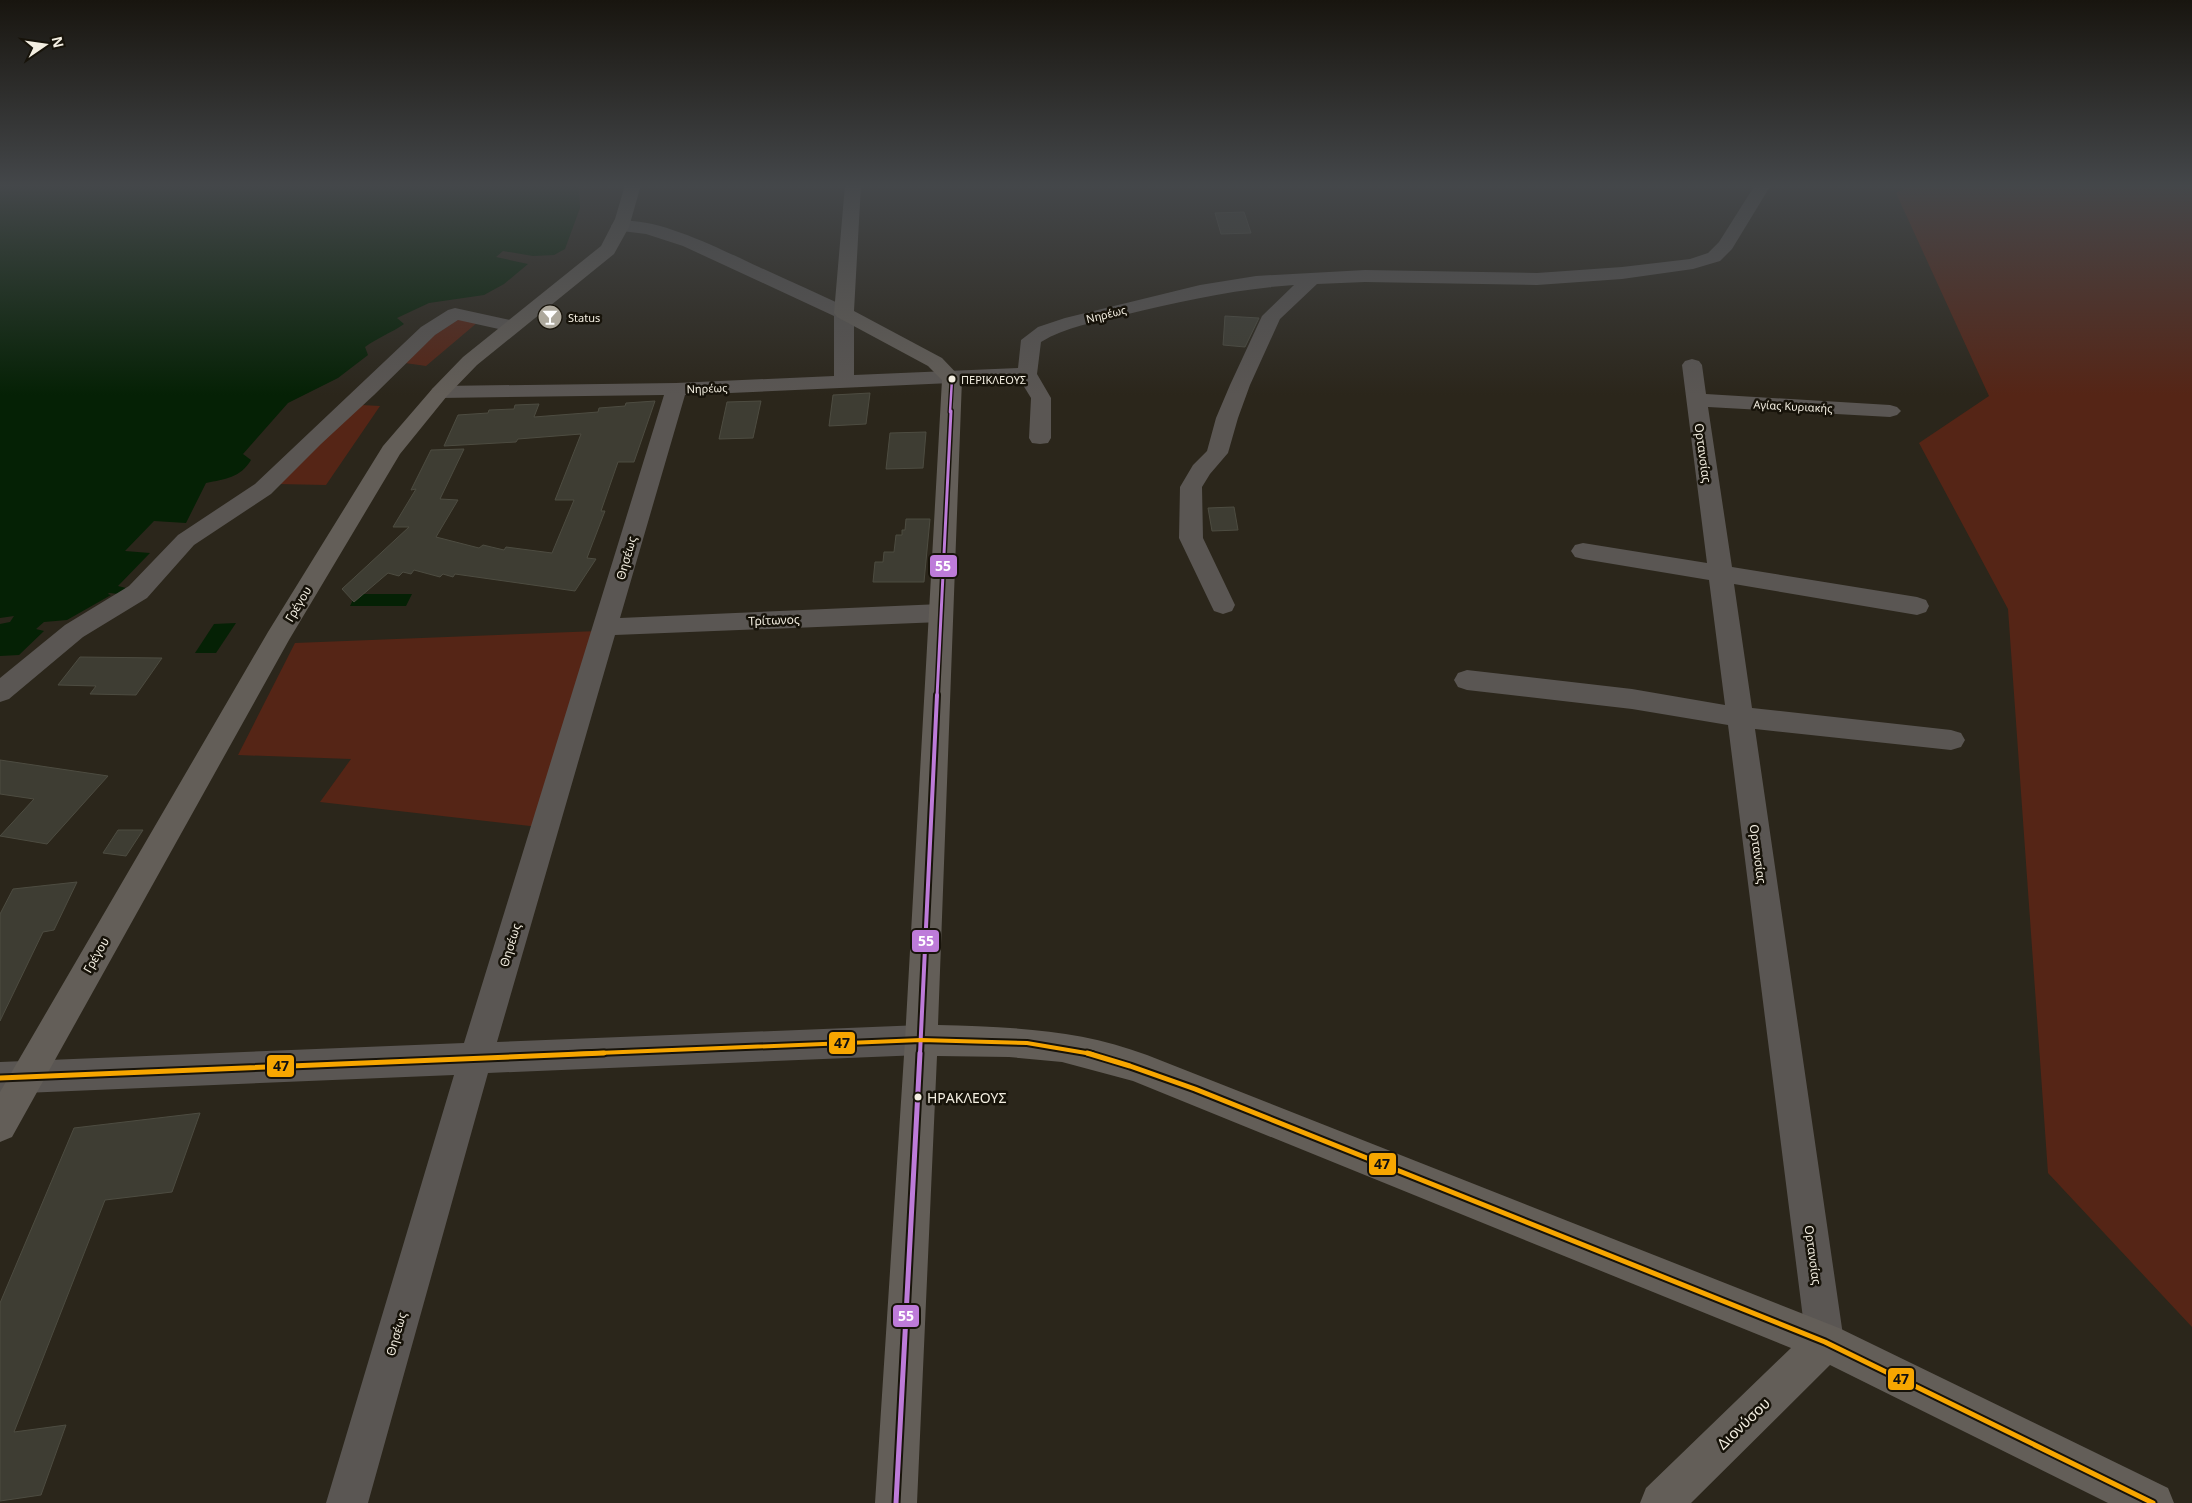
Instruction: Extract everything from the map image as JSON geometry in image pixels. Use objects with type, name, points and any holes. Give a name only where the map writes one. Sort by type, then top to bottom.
[{"type":"main road","name":"Γρέγου","points":[[0,1125],[13,1077],[392,451],[440,392],[470,361],[602,255]]},
{"type":"main road","points":[[848,255],[844,313],[936,362],[952,379],[921,1040],[896,1503]]},
{"type":"main road","points":[[921,1040],[1009,1042],[1062,1048],[1135,1066],[1825,1342],[2153,1503]]},
{"type":"main road","name":"Διονύσου","points":[[1661,1503],[1825,1342]]},
{"type":"street","points":[[715,255],[844,313],[844,382]]},
{"type":"street","name":"Νηρέως","points":[[440,392],[676,389],[952,379],[1027,374],[1031,340],[1045,331],[1072,322],[1200,291],[1256,282],[1365,276],[1537,279],[1622,273],[1693,264],[1715,255]]},
{"type":"street","points":[[1223,605],[1191,538],[1190,487],[1201,470],[1217,453],[1227,418],[1240,385],[1272,316],[1313,278]]},
{"type":"street","points":[[0,692],[74,630],[138,592],[186,540],[263,489],[313,439],[367,391],[428,331],[455,314],[512,326]]},
{"type":"street","name":"Ορτανσίας","points":[[1692,365],[1825,1342]]},
{"type":"street","points":[[1027,374],[1041,398],[1040,438]]},
{"type":"street","name":"Θησέως","points":[[347,1503],[476,1058],[676,389]]},
{"type":"street","name":"Αγίας Κυριακής","points":[[1696,400],[1890,411]]},
{"type":"street","points":[[1583,551],[1917,606]]},
{"type":"street","name":"Τρίτωνος","points":[[606,626],[941,613]]},
{"type":"street","points":[[1467,680],[1632,698],[1739,716],[1951,740]]},
{"type":"street","points":[[13,1077],[921,1040]]},
{"type":"shaded area","points":[[0,255],[498,255],[496,257],[528,264],[504,284],[484,295],[429,303],[397,318],[404,324],[365,347],[368,355],[338,378],[288,403],[243,454],[251,460],[242,471],[232,477],[206,483],[186,523],[154,521],[125,551],[150,553],[118,586],[126,588],[119,594],[109,593],[111,595],[67,620],[44,622],[36,629],[44,631],[19,655],[0,656],[0,624],[10,622],[14,616],[0,618]]},
{"type":"shaded area","points":[[1924,255],[2192,255],[2192,1327],[2048,1173],[2008,609],[1919,443],[1989,396]]},
{"type":"shaded area","points":[[462,317],[478,322],[426,366],[405,363],[433,336]]},
{"type":"shaded area","points":[[361,405],[380,406],[326,485],[277,484]]},
{"type":"shaded area","points":[[356,594],[412,594],[406,606],[350,606]]},
{"type":"shaded area","points":[[236,623],[216,653],[195,653],[214,624]]},
{"type":"shaded area","points":[[598,631],[539,827],[320,802],[351,759],[238,755],[295,643]]},
{"type":"building","points":[[1225,316],[1259,318],[1245,347],[1223,345]]},
{"type":"building","points":[[870,393],[866,424],[829,426],[833,395]]},
{"type":"building","points":[[655,401],[634,462],[618,462],[601,511],[605,511],[587,558],[596,559],[575,591],[455,574],[453,577],[443,574],[440,577],[414,570],[411,574],[403,572],[399,576],[388,573],[354,602],[342,589],[409,527],[393,527],[416,489],[411,490],[431,450],[464,449],[440,499],[458,500],[436,537],[479,548],[483,545],[504,550],[506,547],[552,553],[574,500],[555,500],[581,434],[518,439],[516,442],[444,446],[458,415],[488,413],[489,410],[514,409],[515,405],[539,404],[534,417],[598,412],[599,408],[625,406],[626,403]]},
{"type":"building","points":[[761,401],[753,438],[719,439],[727,402]]},
{"type":"building","points":[[926,432],[923,468],[886,469],[890,433]]},
{"type":"building","points":[[1234,507],[1238,530],[1212,531],[1208,508]]},
{"type":"building","points":[[906,519],[930,519],[924,582],[873,582],[875,562],[883,562],[884,552],[894,552],[896,535],[902,535],[902,530],[905,530]]},
{"type":"building","points":[[80,657],[162,658],[136,695],[90,694],[96,686],[58,685]]},
{"type":"building","points":[[0,760],[108,776],[47,844],[0,836],[34,799],[0,794]]},
{"type":"building","points":[[118,830],[143,830],[126,856],[103,853]]},
{"type":"building","points":[[77,882],[54,930],[43,932],[0,1021],[0,914],[13,889]]},
{"type":"building","points":[[200,1113],[172,1192],[105,1200],[14,1432],[66,1425],[41,1495],[0,1501],[0,1303],[74,1128]]},
{"type":"transit line","name":"55","points":[[896,1503],[921,1040],[952,379]]},
{"type":"transit line","name":"47","points":[[0,1078],[921,1040],[1010,1042],[1080,1051],[1113,1060],[1195,1089],[1825,1342],[2153,1503]]},
{"type":"place","name":"Status","points":[[550,317]]},
{"type":"place","name":"ΠΕΡΙΚΛΕΟΥΣ","points":[[952,379]]},
{"type":"place","name":"ΗΡΑΚΛΕΟΥΣ","points":[[918,1097]]}]
